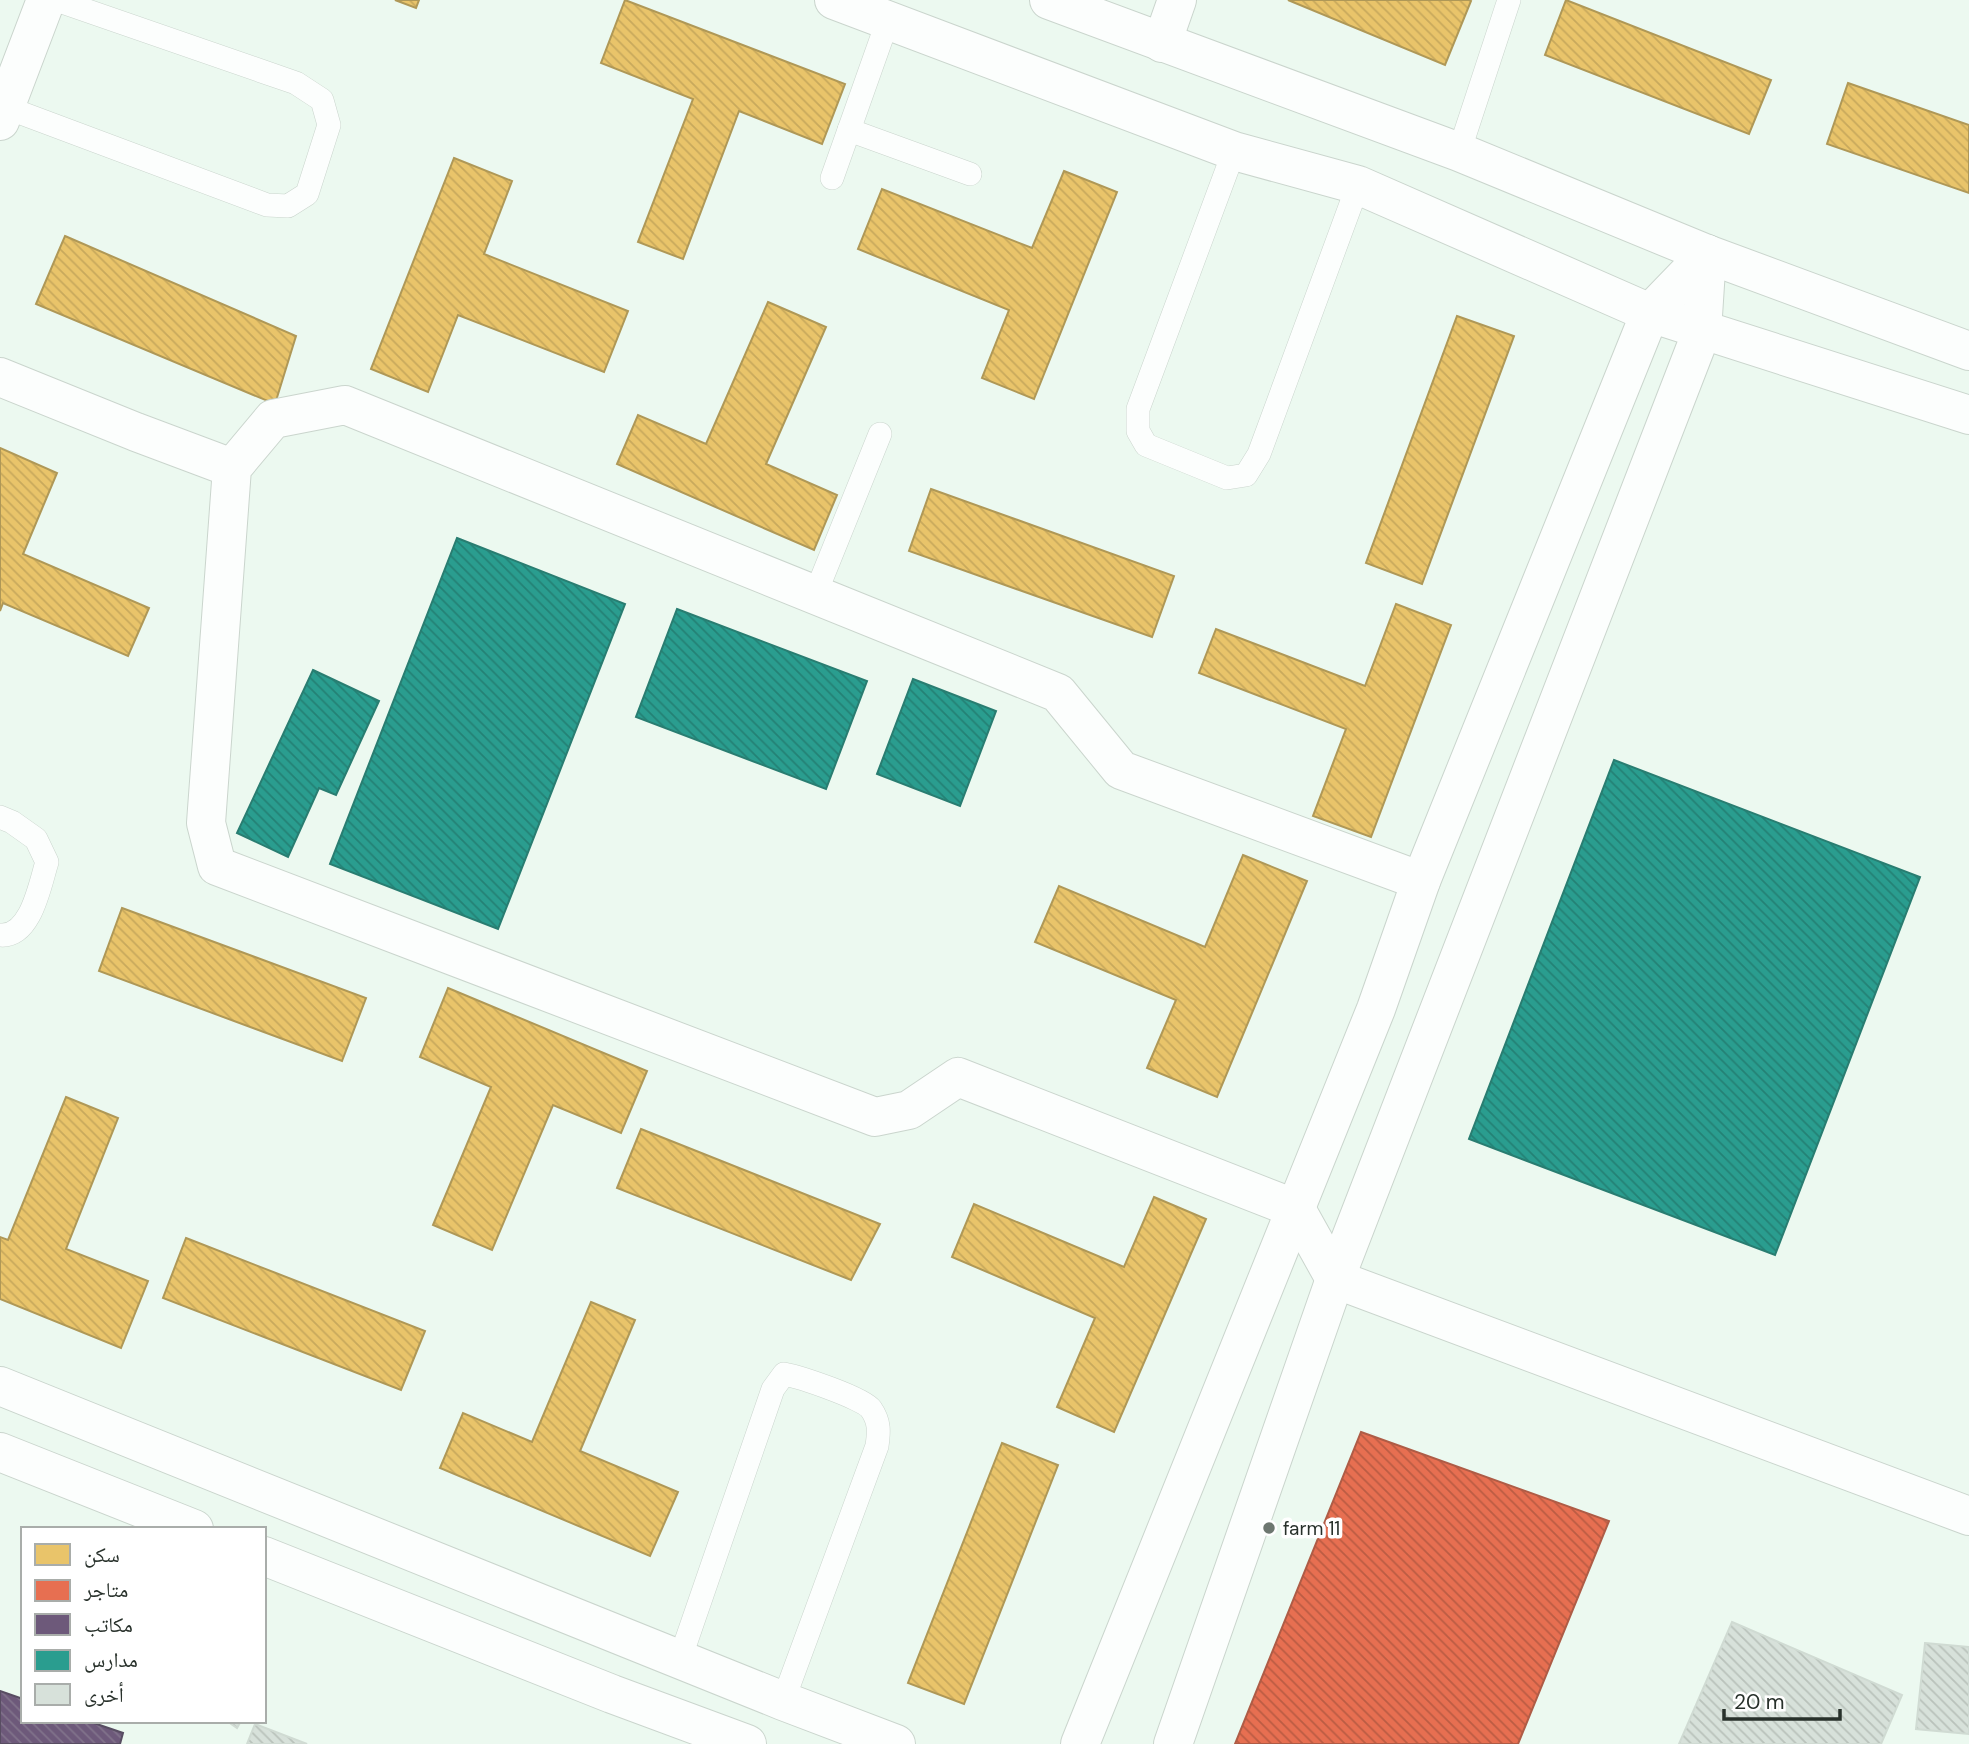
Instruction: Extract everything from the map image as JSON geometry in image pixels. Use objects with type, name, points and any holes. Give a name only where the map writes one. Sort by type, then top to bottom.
[{"type":"street","points":[[3,114],[46,0]]},
{"type":"street","points":[[834,0],[1234,151],[1357,185],[1650,313],[1969,415]]},
{"type":"street","points":[[1049,0],[1459,152],[1707,254],[1969,351]]},
{"type":"street","points":[[1162,43],[1177,0]]},
{"type":"street","points":[[1080,1744],[1376,1009],[1421,881],[1650,313],[1707,254]]},
{"type":"street","points":[[1173,1744],[1335,1279],[1702,331],[1707,254]]},
{"type":"street","points":[[0,377],[232,468]]},
{"type":"street","points":[[1421,881],[1121,770],[1058,693],[345,405],[274,419],[232,468],[206,823],[218,866],[875,1117],[909,1110],[958,1077],[1296,1209],[1335,1279],[1969,1516]]},
{"type":"street","points":[[0,1386],[896,1744]]},
{"type":"street","points":[[0,1452],[189,1527]]},
{"type":"street","points":[[266,1557],[612,1694],[747,1744]]},
{"type":"lane","points":[[3,114],[267,205],[288,206],[307,194],[328,125],[322,100],[296,83],[56,0]]},
{"type":"lane","points":[[1459,152],[1509,0]]},
{"type":"lane","points":[[832,178],[888,20]]},
{"type":"lane","points":[[849,130],[970,174]]},
{"type":"lane","points":[[1234,151],[1138,409],[1138,430],[1146,445],[1227,478],[1246,475],[1259,454],[1357,185]]},
{"type":"lane","points":[[815,595],[880,434]]},
{"type":"lane","points":[[0,817],[36,839],[47,862],[27,922],[6,935],[0,934]]},
{"type":"lane","points":[[680,1659],[773,1389],[785,1374],[804,1377],[870,1407],[879,1426],[877,1446],[783,1701]]},
{"type":"building: سكن","points":[[395,0],[419,0],[416,8]]},
{"type":"building: سكن","points":[[625,0],[845,84],[822,144],[739,111],[683,259],[638,242],[693,99],[601,63]]},
{"type":"building: سكن","points":[[1288,0],[1469,0],[1471,1],[1445,65]]},
{"type":"building: سكن","points":[[1566,0],[1771,80],[1749,134],[1545,55]]},
{"type":"building: سكن","points":[[1848,83],[1969,125],[1969,193],[1827,144]]},
{"type":"building: سكن","points":[[454,158],[512,181],[484,254],[628,311],[604,372],[458,315],[428,392],[371,369]]},
{"type":"building: سكن","points":[[1064,171],[1117,192],[1034,399],[982,378],[1009,310],[858,249],[882,189],[1032,248]]},
{"type":"building: سكن","points":[[65,236],[296,336],[275,404],[36,304]]},
{"type":"building: سكن","points":[[768,302],[826,327],[766,464],[837,495],[814,550],[617,464],[638,415],[706,444]]},
{"type":"building: سكن","points":[[1457,316],[1514,336],[1422,584],[1366,563]]},
{"type":"building: سكن","points":[[0,448],[57,473],[23,554],[149,608],[128,656],[3,603],[0,611]]},
{"type":"building: سكن","points":[[931,489],[1174,576],[1152,637],[909,551]]},
{"type":"building: سكن","points":[[1396,604],[1451,625],[1371,837],[1313,816],[1346,729],[1199,673],[1216,629],[1365,686]]},
{"type":"building: سكن","points":[[1243,855],[1307,881],[1217,1097],[1147,1068],[1176,1000],[1035,942],[1059,886],[1205,947]]},
{"type":"building: سكن","points":[[122,908],[366,998],[342,1061],[99,971]]},
{"type":"building: سكن","points":[[448,988],[647,1071],[621,1133],[553,1105],[492,1250],[433,1225],[491,1087],[420,1057]]},
{"type":"building: سكن","points":[[66,1097],[118,1118],[66,1249],[148,1281],[121,1348],[0,1299],[0,1237],[8,1240]]},
{"type":"building: سكن","points":[[641,1129],[880,1224],[851,1280],[617,1188]]},
{"type":"building: سكن","points":[[1154,1197],[1206,1219],[1114,1432],[1057,1407],[1095,1318],[952,1257],[974,1204],[1124,1267]]},
{"type":"building: سكن","points":[[186,1238],[425,1331],[401,1390],[163,1298]]},
{"type":"building: سكن","points":[[591,1302],[635,1320],[580,1451],[678,1492],[650,1556],[440,1468],[463,1413],[532,1442]]},
{"type":"building: سكن","points":[[1002,1443],[1058,1465],[964,1704],[908,1683]]},
{"type":"building: متاجر","points":[[1361,1432],[1609,1521],[1518,1744],[1235,1744]]},
{"type":"building: مكاتب","points":[[0,1691],[21,1698],[21,1723],[94,1723],[123,1733],[120,1744],[0,1744]]},
{"type":"building: مدارس","points":[[457,538],[625,604],[498,929],[330,864]]},
{"type":"building: مدارس","points":[[677,609],[867,681],[826,789],[636,717]]},
{"type":"building: مدارس","points":[[313,670],[379,701],[336,795],[319,788],[288,857],[237,833]]},
{"type":"building: مدارس","points":[[913,679],[996,711],[960,806],[877,774]]},
{"type":"building: مدارس","points":[[1614,760],[1920,877],[1775,1255],[1469,1139]]},
{"type":"building: أخرى","points":[[1732,1622],[1902,1695],[1881,1744],[1679,1744]]},
{"type":"building: أخرى","points":[[1925,1643],[1969,1647],[1969,1734],[1916,1729]]},
{"type":"building: أخرى","points":[[255,1724],[307,1744],[247,1744]]},
{"type":"place","name":"farm 11","points":[[1269,1528]]}]
